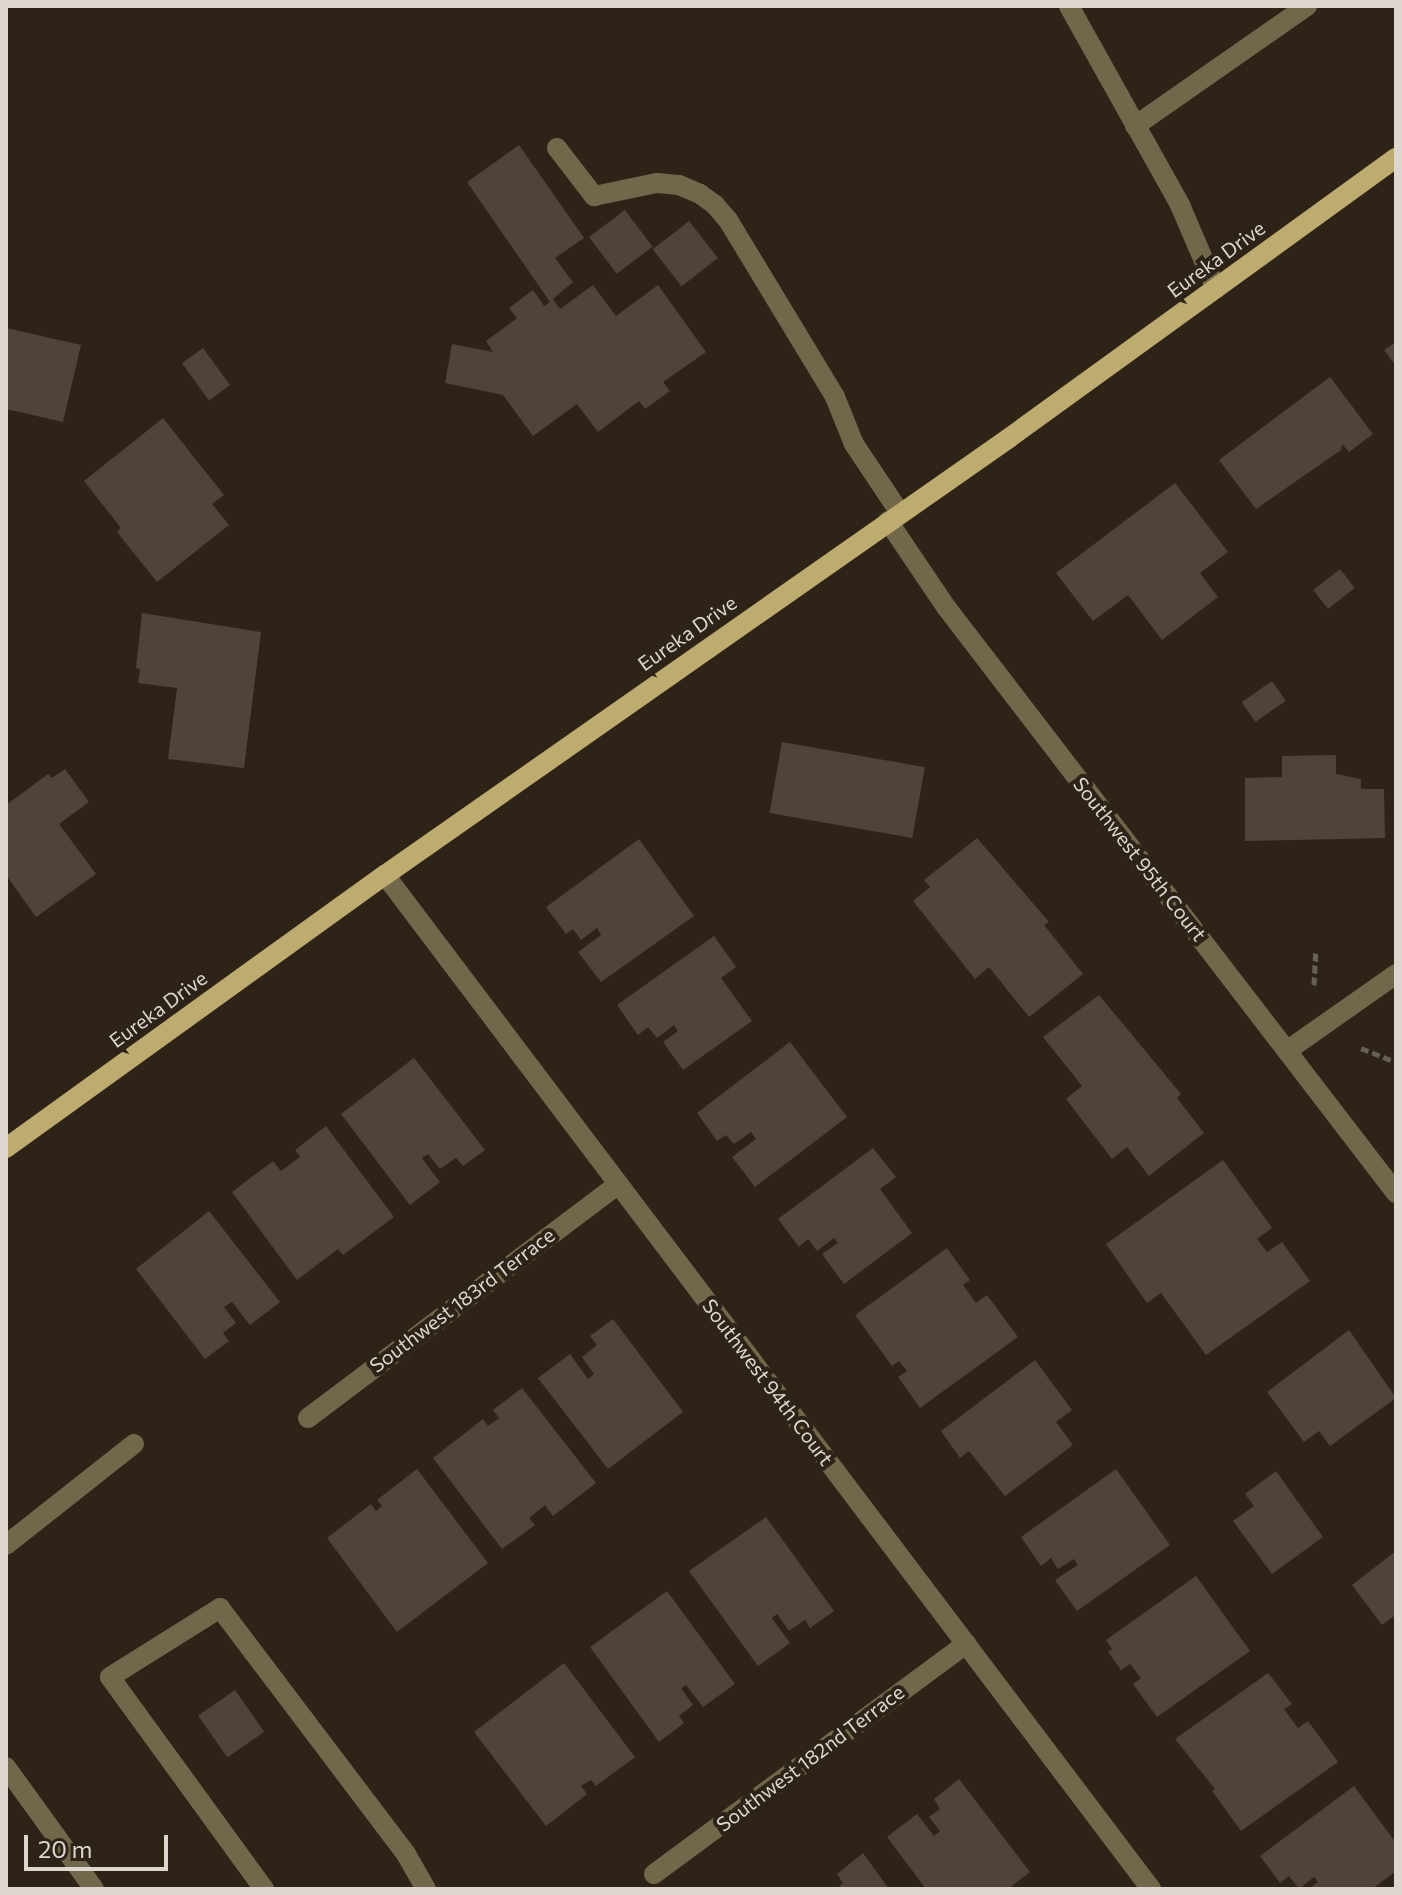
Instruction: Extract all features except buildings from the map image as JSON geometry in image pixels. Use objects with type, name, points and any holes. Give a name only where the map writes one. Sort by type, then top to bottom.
[{"type":"main road","name":"Eureka Drive","points":[[6,1148],[385,875],[1216,289],[1396,158]]},
{"type":"street","points":[[1069,6],[1180,205],[1216,289]]},
{"type":"street","points":[[1135,126],[1307,6]]},
{"type":"street","name":"Southwest 95th Court","points":[[557,148],[594,196],[657,183],[679,185],[715,205],[827,383],[854,444],[946,607],[1396,1193]]},
{"type":"street","name":"Southwest 94th Court","points":[[385,875],[1151,1889]]},
{"type":"street","points":[[1288,1050],[1396,974]]},
{"type":"street","name":"Southwest 183rd Terrace","points":[[308,1418],[618,1184]]},
{"type":"street","points":[[6,1545],[134,1444]]},
{"type":"street","points":[[264,1889],[110,1677],[220,1608],[406,1854],[426,1889]]},
{"type":"street","name":"Southwest 182nd Terrace","points":[[654,1874],[966,1644]]},
{"type":"street","points":[[6,1767],[94,1889]]},
{"type":"path","points":[[1314,985],[1316,950]]},
{"type":"path","points":[[1361,1048],[1396,1062]]}]
